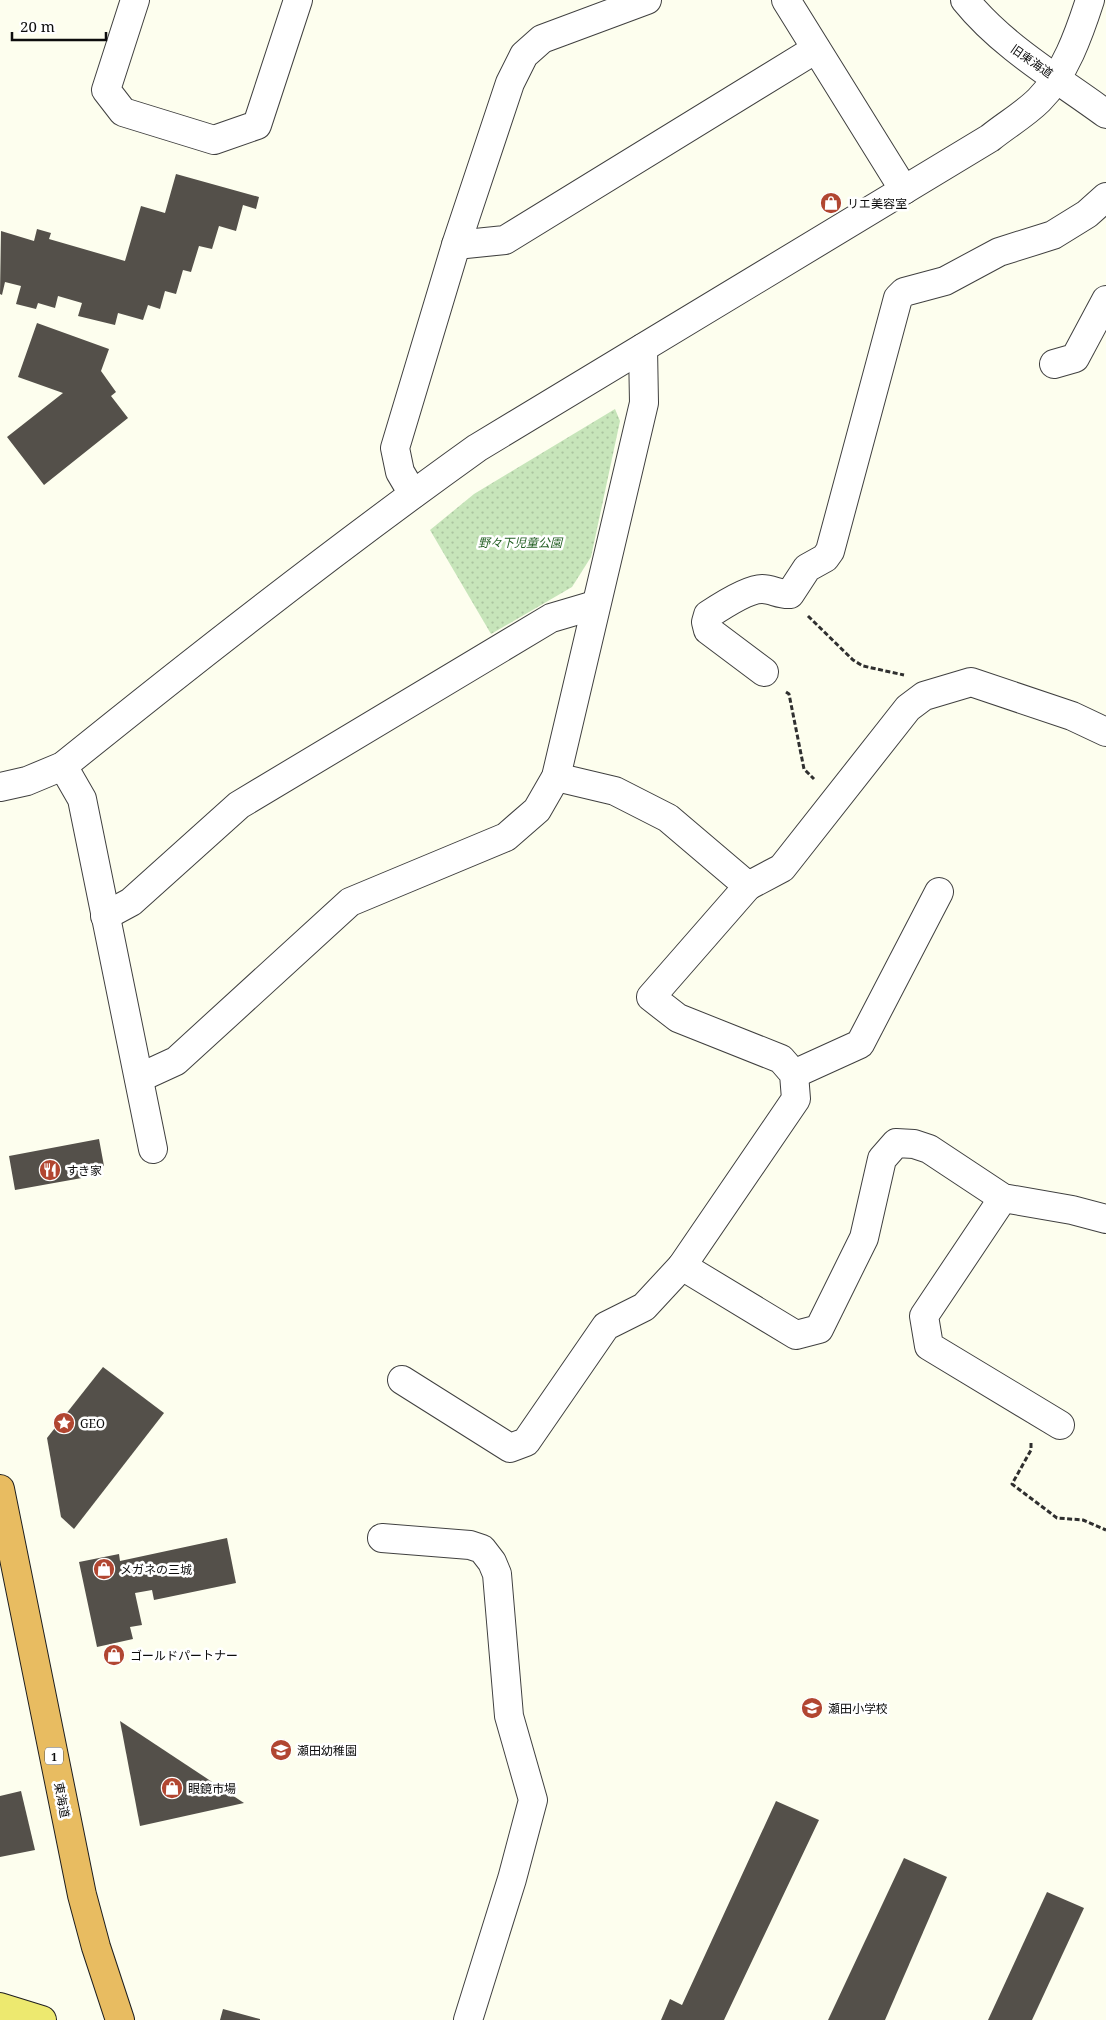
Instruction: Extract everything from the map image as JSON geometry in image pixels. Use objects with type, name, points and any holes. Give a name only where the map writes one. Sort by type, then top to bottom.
[{"type":"highway","name":"東海道","points":[[0,1489],[82,1895],[96,1947],[120,2020]]},
{"type":"main road","points":[[0,2007],[42,2020]]},
{"type":"street","points":[[135,0],[106,90],[123,112],[214,140],[257,125],[298,0]]},
{"type":"street","points":[[413,494],[400,472],[395,448],[456,245],[510,83],[524,55],[542,39],[586,10],[647,0]]},
{"type":"street","points":[[786,0],[904,190]]},
{"type":"street","name":"旧東海道","points":[[965,0],[983,22],[1011,46],[1106,114]]},
{"type":"street","points":[[0,787],[27,782],[64,766],[413,494],[477,448],[990,138],[1039,100],[1056,78],[1082,26],[1090,0]]},
{"type":"street","points":[[456,245],[506,240],[816,49]]},
{"type":"street","points":[[764,672],[708,630],[706,622],[708,615],[754,590],[765,589],[784,595],[790,594],[807,568],[825,558],[830,551],[898,298],[904,292],[945,281],[999,252],[1053,235],[1087,214],[1106,197]]},
{"type":"street","points":[[1054,364],[1075,358],[1106,300]]},
{"type":"street","points":[[139,1078],[176,1061],[350,902],[506,837],[537,810],[556,776],[644,403],[643,348]]},
{"type":"street","points":[[105,916],[131,902],[239,805],[551,618],[595,605]]},
{"type":"street","points":[[402,1380],[443,1394],[510,1448],[526,1442],[606,1326],[644,1307],[682,1266],[796,1099],[794,1074],[781,1059],[678,1018],[651,997],[748,886],[782,868],[908,708],[924,696],[971,682],[1072,716],[1106,732]]},
{"type":"street","points":[[64,766],[82,799],[153,1149]]},
{"type":"street","points":[[556,776],[615,792],[668,818],[748,886]]},
{"type":"street","points":[[794,1074],[860,1044],[939,892]]},
{"type":"street","points":[[682,1266],[796,1335],[819,1329],[864,1238],[882,1159],[896,1143],[914,1144],[929,1149],[1003,1198],[1072,1210],[1106,1219]]},
{"type":"street","points":[[1003,1198],[924,1316],[929,1346],[1044,1425]]},
{"type":"street","points":[[382,1538],[470,1545],[482,1549],[492,1562],[500,1586],[509,1716],[533,1800],[512,1879],[468,2020]]},
{"type":"path","points":[[790,594],[797,606],[853,660],[863,666],[937,681],[950,689]]},
{"type":"path","points":[[764,672],[789,694],[804,769],[834,801]]},
{"type":"path","points":[[1044,1425],[1012,1484],[1056,1518],[1083,1520],[1106,1530]]},
{"type":"green space","name":"野々下児童公園","points":[[615,409],[620,421],[591,557],[572,587],[491,634],[430,530],[474,494]]},
{"type":"building","points":[[176,174],[259,197],[256,209],[243,205],[236,231],[219,226],[212,249],[199,246],[191,272],[183,270],[176,294],[165,291],[160,309],[148,305],[143,320],[118,313],[115,325],[78,316],[82,303],[58,296],[55,308],[38,303],[36,309],[16,304],[21,286],[5,282],[2,295],[0,294],[1,231],[34,241],[37,229],[51,233],[49,239],[125,261],[141,206],[165,213]]},
{"type":"building","points":[[37,323],[109,349],[101,371],[116,392],[111,396],[128,418],[44,485],[7,437],[63,393],[18,377]]},
{"type":"building","points":[[99,1139],[104,1166],[92,1168],[93,1176],[15,1190],[9,1156]]},
{"type":"building","points":[[103,1367],[164,1413],[74,1529],[61,1517],[47,1438]]},
{"type":"building","points":[[227,1538],[236,1583],[154,1600],[152,1590],[135,1593],[142,1625],[130,1627],[133,1639],[97,1647],[79,1562],[119,1554],[120,1561]]},
{"type":"building","points":[[120,1721],[244,1803],[140,1826]]},
{"type":"building","points":[[21,1791],[35,1850],[0,1857],[0,1796]]},
{"type":"building","points":[[776,1801],[819,1820],[724,2020],[661,2020],[670,1999],[682,2005]]},
{"type":"building","points":[[904,1858],[947,1877],[885,2020],[828,2020]]},
{"type":"building","points":[[1047,1892],[1084,1908],[1032,2020],[988,2020]]},
{"type":"building","points":[[223,2009],[260,2019],[260,2020],[220,2020]]},
{"type":"place","name":"リエ美容室","points":[[831,203]]},
{"type":"place","name":"すき家","points":[[50,1170]]},
{"type":"place","name":"GEO","points":[[64,1423]]},
{"type":"place","name":"メガネの三城","points":[[104,1569]]},
{"type":"place","name":"ゴールドパートナー","points":[[114,1655]]},
{"type":"place","name":"瀬田小学校","points":[[812,1708]]},
{"type":"place","name":"瀬田幼稚園","points":[[281,1750]]},
{"type":"place","name":"眼鏡市場","points":[[172,1788]]}]
